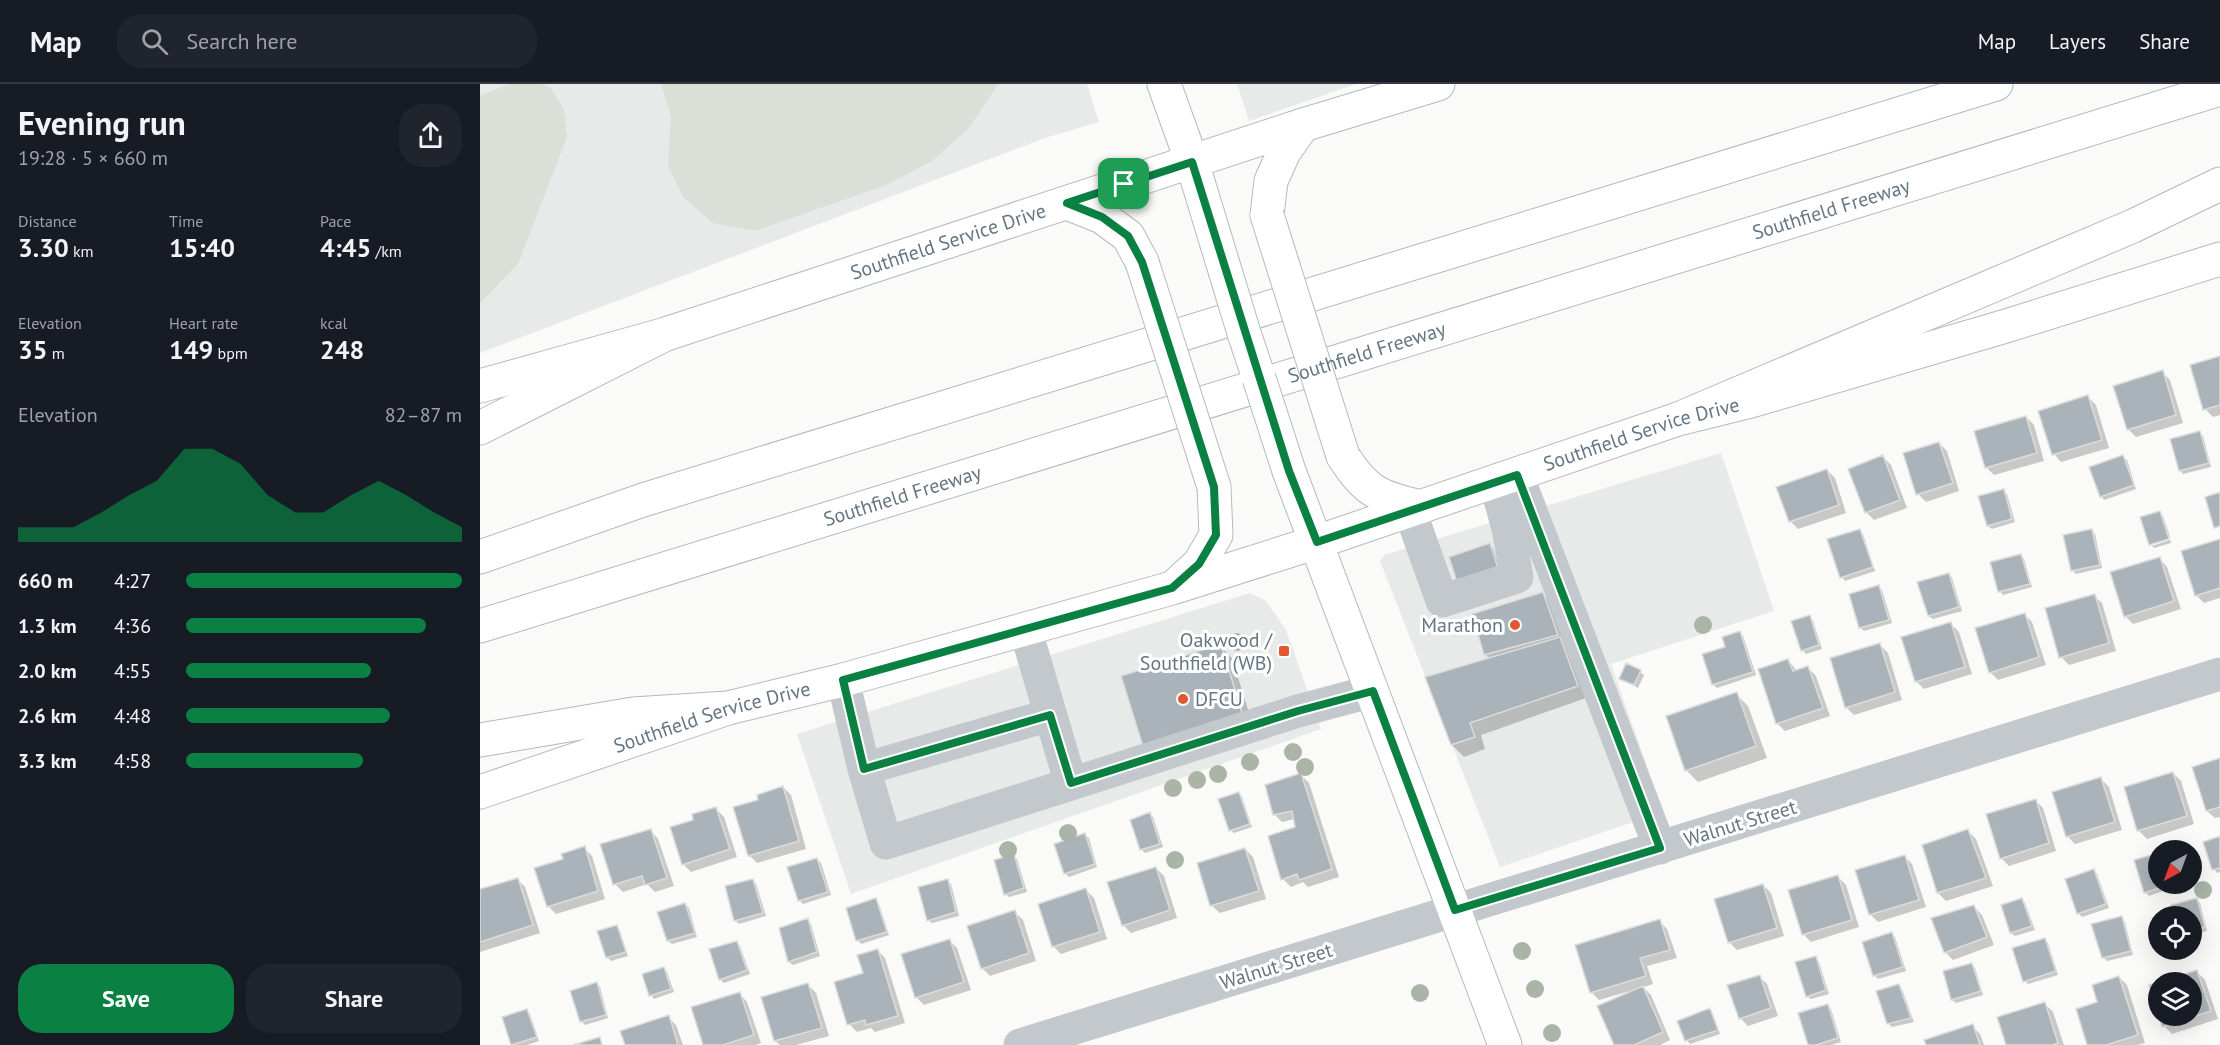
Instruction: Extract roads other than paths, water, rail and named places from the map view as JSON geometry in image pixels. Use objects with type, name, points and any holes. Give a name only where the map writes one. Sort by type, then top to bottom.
[{"type":"main road","points":[[1164,84],[1192,162],[1289,471],[1505,1045]]},
{"type":"main road","name":"Southfield Service Drive","points":[[666,334],[1303,125],[1438,84]]},
{"type":"main road","points":[[480,557],[654,496],[1996,84]]},
{"type":"main road","name":"Southfield Freeway","points":[[480,626],[2220,89]]},
{"type":"main road","points":[[1303,125],[1284,152],[1271,181],[1267,215],[1343,456],[1359,479],[1384,498],[1415,509]]},
{"type":"main road","points":[[1678,419],[2133,226],[2220,184]]},
{"type":"main road","points":[[1067,203],[1102,217],[1128,236],[1142,262],[1214,487],[1216,535],[1199,564],[1172,588]]},
{"type":"main road","name":"Southfield Service Drive","points":[[480,792],[728,708],[843,680],[1172,588],[1317,542],[1678,419],[1784,391],[2006,326],[2220,259]]},
{"type":"main road","points":[[480,386],[666,334]]},
{"type":"main road","points":[[480,428],[666,334]]},
{"type":"main road","points":[[480,740],[633,714],[728,708]]},
{"type":"street","points":[[1415,509],[1442,601],[1517,576],[1509,528],[1506,478]]},
{"type":"street","points":[[1506,478],[1660,848]]},
{"type":"street","points":[[1025,628],[1071,783]]},
{"type":"street","name":"Walnut Street","points":[[1020,1045],[2220,674]]},
{"type":"street","points":[[843,680],[864,769],[886,843],[1298,711],[1373,691]]},
{"type":"street","points":[[864,769],[1050,715]]},
{"type":"place","name":"Marathon","points":[[1515,625]]},
{"type":"place","name":"Oakwood / Southfield (WB)","points":[[1284,651]]},
{"type":"place","name":"DFCU","points":[[1183,699]]}]
